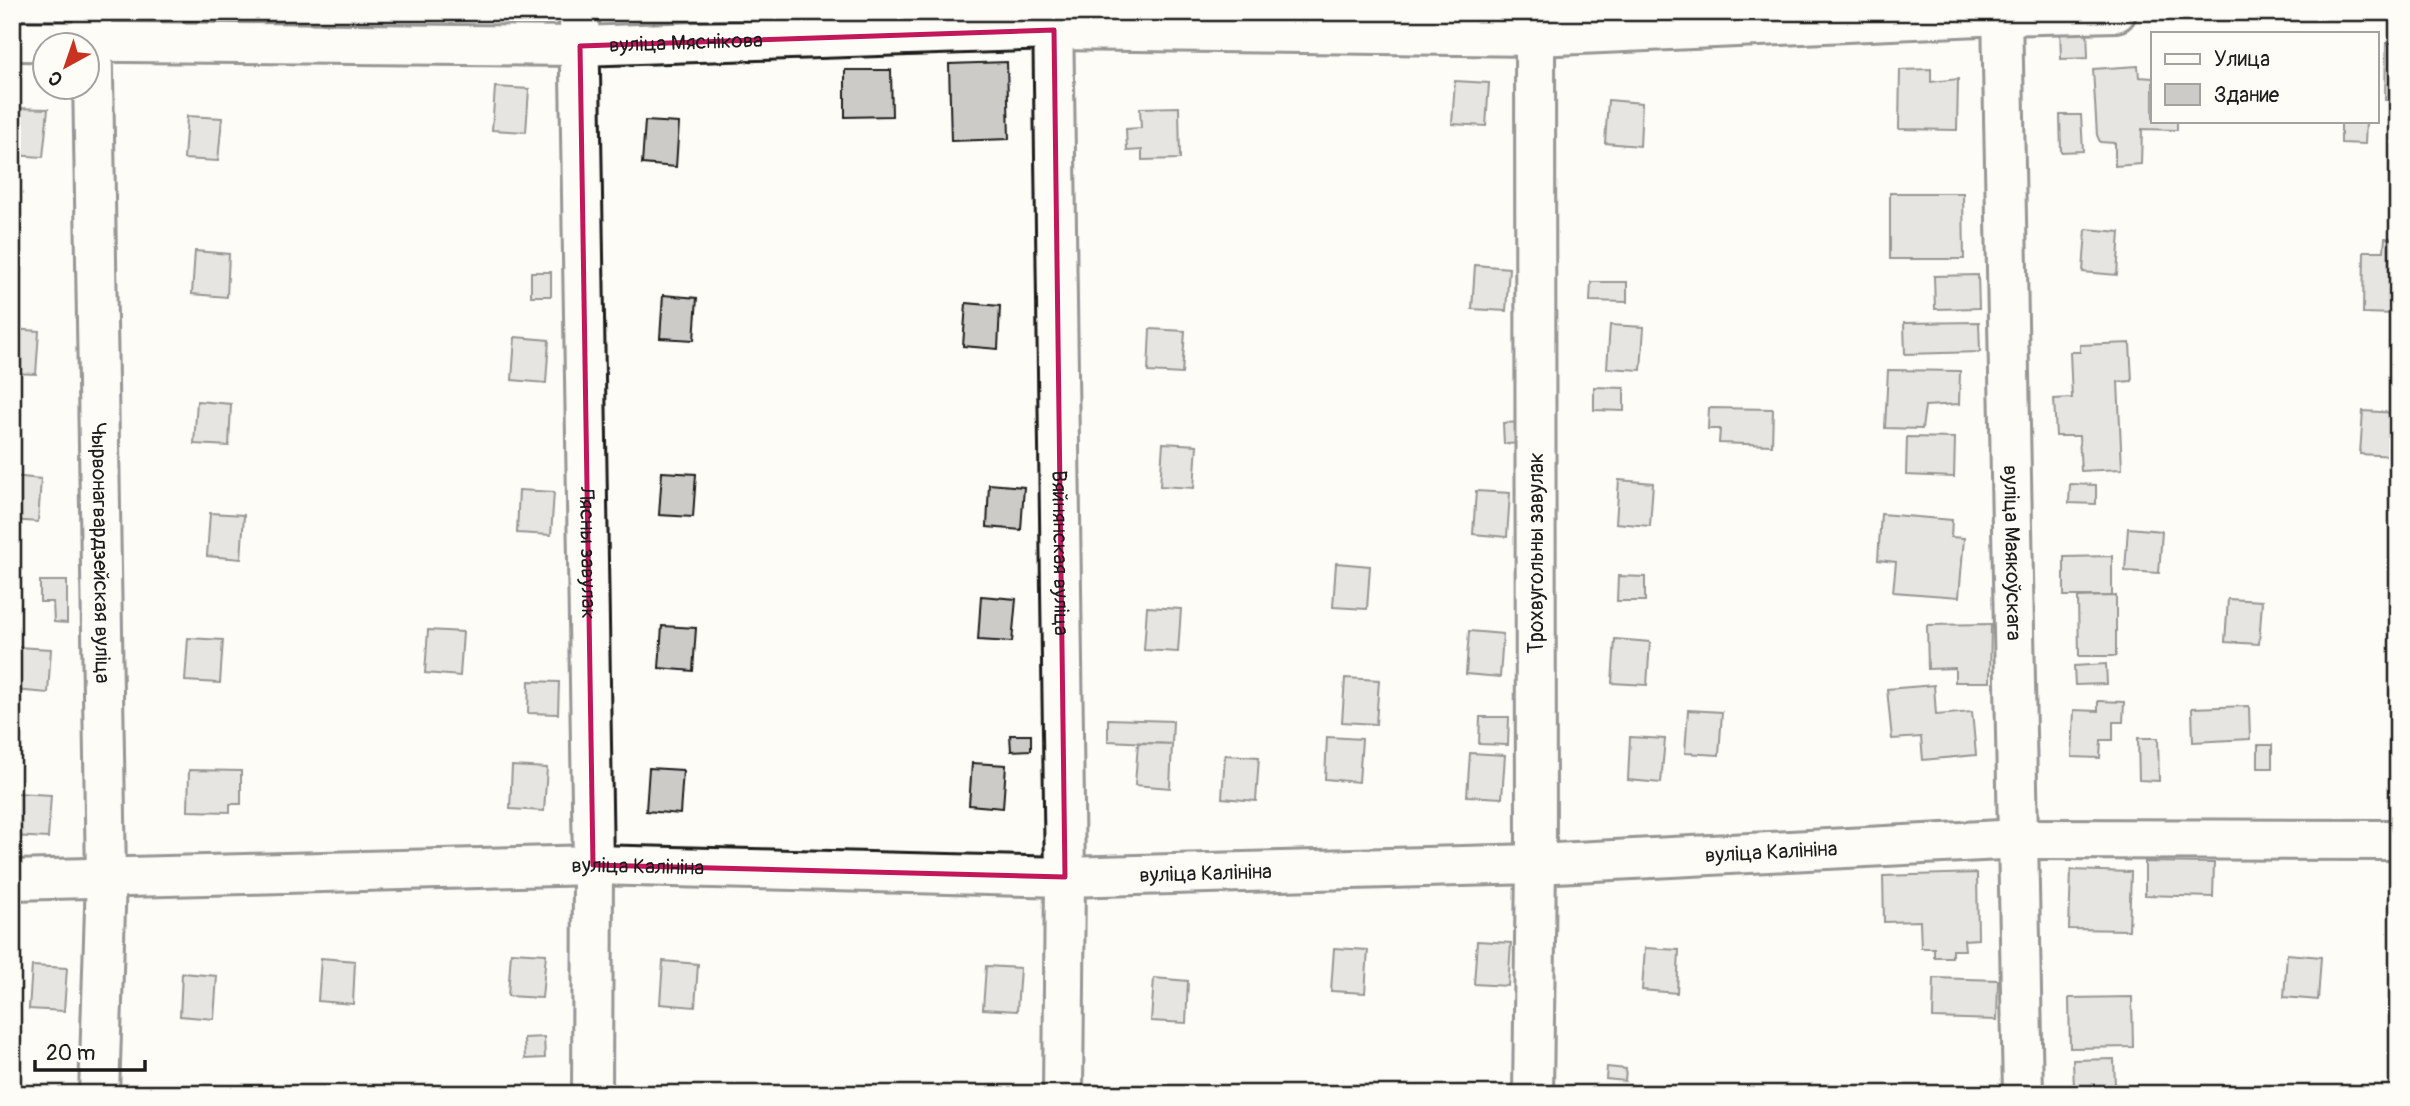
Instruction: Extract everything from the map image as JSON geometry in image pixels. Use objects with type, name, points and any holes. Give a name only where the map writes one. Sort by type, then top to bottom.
[{"type":"street","name":"вуліца Мяснікова","points":[[12,41],[92,27],[580,29],[1053,21],[1535,24],[2116,12]]},
{"type":"street","name":"вуліца Маякоўскага","points":[[2002,14],[2023,1094]]},
{"type":"street","name":"Вяйнянская вуліца","points":[[1053,21],[1065,877],[1063,1094]]},
{"type":"street","name":"Трохвугольны завулак","points":[[1533,1094],[1536,863],[1535,24]]},
{"type":"street","name":"Чырвонагвардзейская вуліца","points":[[92,27],[106,878],[99,1094]]},
{"type":"street","name":"Лясны завулак","points":[[580,29],[593,865],[592,1094]]},
{"type":"street","name":"вуліца Калініна","points":[[12,880],[593,865],[1065,877],[1536,863],[2020,839],[2398,840]]},
{"type":"highlighted area","points":[[1054,30],[1065,877],[593,865],[580,46]]},
{"type":"building","points":[[2087,27],[2088,58],[2061,59],[2060,28]]},
{"type":"building","points":[[2386,43],[2398,43],[2398,100],[2385,100]]},
{"type":"building","points":[[1007,62],[1009,139],[951,141],[949,64]]},
{"type":"building","points":[[2138,66],[2139,77],[2151,78],[2151,122],[2177,122],[2177,130],[2142,129],[2141,164],[2115,166],[2115,143],[2100,142],[2097,135],[2093,69]]},
{"type":"building","points":[[1931,69],[1931,82],[1958,79],[1957,130],[1899,129],[1900,70]]},
{"type":"building","points":[[845,70],[891,70],[892,116],[845,117]]},
{"type":"building","points":[[1455,81],[1489,83],[1486,126],[1452,124]]},
{"type":"building","points":[[495,87],[529,89],[526,132],[492,130]]},
{"type":"building","points":[[1608,100],[1642,103],[1640,146],[1605,143]]},
{"type":"building","points":[[1179,107],[1180,159],[1142,160],[1142,150],[1127,151],[1126,129],[1141,128],[1140,108]]},
{"type":"building","points":[[12,108],[48,109],[43,157],[12,155]]},
{"type":"building","points":[[2060,115],[2081,115],[2083,151],[2061,152]]},
{"type":"building","points":[[187,116],[222,118],[218,161],[184,159]]},
{"type":"building","points":[[645,121],[679,123],[676,167],[642,164]]},
{"type":"building","points":[[2341,122],[2366,122],[2365,144],[2341,143]]},
{"type":"building","points":[[1890,193],[1963,193],[1964,259],[1890,259]]},
{"type":"building","points":[[2086,229],[2120,232],[2117,275],[2083,272]]},
{"type":"building","points":[[2385,238],[2398,239],[2398,314],[2363,313],[2364,251],[2384,251]]},
{"type":"building","points":[[195,251],[229,254],[227,297],[192,294]]},
{"type":"building","points":[[1475,265],[1509,268],[1506,311],[1472,309]]},
{"type":"building","points":[[531,272],[551,272],[551,296],[531,296]]},
{"type":"building","points":[[1978,275],[1979,308],[1935,309],[1934,276]]},
{"type":"building","points":[[1591,282],[1627,282],[1627,302],[1590,301]]},
{"type":"building","points":[[663,295],[697,298],[694,340],[660,338]]},
{"type":"building","points":[[966,303],[1000,306],[998,349],[963,346]]},
{"type":"building","points":[[1979,322],[1980,352],[1905,354],[1904,323]]},
{"type":"building","points":[[1610,325],[1644,327],[1641,370],[1607,368]]},
{"type":"building","points":[[12,329],[39,331],[36,374],[12,373]]},
{"type":"building","points":[[1150,329],[1185,331],[1182,374],[1148,372]]},
{"type":"building","points":[[515,337],[549,340],[546,383],[512,380]]},
{"type":"building","points":[[2130,343],[2132,381],[2118,382],[2122,469],[2081,471],[2079,436],[2056,436],[2054,399],[2072,398],[2070,352],[2080,352],[2080,345]]},
{"type":"building","points":[[1888,370],[1960,371],[1959,404],[1925,406],[1922,429],[1885,428]]},
{"type":"building","points":[[1594,387],[1624,388],[1624,411],[1594,410]]},
{"type":"building","points":[[197,401],[231,404],[229,446],[194,444]]},
{"type":"building","points":[[1709,408],[1773,409],[1772,445],[1719,443],[1720,429],[1708,429]]},
{"type":"building","points":[[2363,411],[2397,413],[2394,456],[2360,454]]},
{"type":"building","points":[[1525,422],[1526,443],[1504,444],[1503,423]]},
{"type":"building","points":[[1907,437],[1955,438],[1954,477],[1906,475]]},
{"type":"building","points":[[1163,443],[1197,445],[1194,488],[1160,486]]},
{"type":"building","points":[[662,472],[696,474],[693,517],[659,515]]},
{"type":"building","points":[[12,476],[41,479],[38,522],[12,520]]},
{"type":"building","points":[[1619,480],[1653,483],[1650,526],[1616,523]]},
{"type":"building","points":[[989,484],[1024,487],[1021,530],[987,527]]},
{"type":"building","points":[[2070,484],[2096,485],[2096,504],[2069,503]]},
{"type":"building","points":[[519,490],[554,492],[551,535],[517,533]]},
{"type":"building","points":[[1476,491],[1510,493],[1507,537],[1473,534]]},
{"type":"building","points":[[210,513],[244,515],[241,559],[207,556]]},
{"type":"building","points":[[1881,514],[1952,520],[1951,537],[1964,538],[1959,597],[1893,592],[1896,562],[1878,560]]},
{"type":"building","points":[[2128,528],[2162,531],[2159,573],[2125,571]]},
{"type":"building","points":[[2112,556],[2112,596],[2064,596],[2064,557]]},
{"type":"building","points":[[1336,563],[1370,566],[1367,609],[1333,607]]},
{"type":"building","points":[[1618,576],[1645,577],[1645,601],[1617,601]]},
{"type":"building","points":[[40,581],[67,581],[67,623],[54,622],[53,602],[40,602]]},
{"type":"building","points":[[981,596],[1016,599],[1012,642],[978,640]]},
{"type":"building","points":[[2116,596],[2116,656],[2079,656],[2078,597]]},
{"type":"building","points":[[2228,599],[2262,601],[2259,644],[2225,642]]},
{"type":"building","points":[[1147,607],[1181,609],[1178,652],[1144,650]]},
{"type":"building","points":[[1991,624],[1990,682],[1955,682],[1955,668],[1928,669],[1927,625]]},
{"type":"building","points":[[662,626],[696,628],[693,671],[659,668]]},
{"type":"building","points":[[428,630],[463,632],[460,676],[425,673]]},
{"type":"building","points":[[1469,631],[1503,634],[1500,677],[1466,674]]},
{"type":"building","points":[[188,638],[223,640],[220,683],[185,681]]},
{"type":"building","points":[[1615,639],[1650,642],[1647,685],[1612,683]]},
{"type":"building","points":[[16,647],[51,649],[48,693],[14,690]]},
{"type":"building","points":[[2106,664],[2107,684],[2075,685],[2074,666]]},
{"type":"building","points":[[1345,678],[1379,680],[1376,724],[1342,722]]},
{"type":"building","points":[[529,681],[559,682],[558,714],[528,713]]},
{"type":"building","points":[[1934,685],[1936,715],[1972,712],[1976,755],[1923,760],[1921,737],[1892,739],[1887,689]]},
{"type":"building","points":[[2391,688],[2398,689],[2398,732],[2388,731]]},
{"type":"building","points":[[2098,701],[2124,702],[2123,722],[2113,722],[2113,740],[2101,740],[2100,758],[2072,757],[2074,710],[2098,711]]},
{"type":"building","points":[[2249,706],[2250,739],[2193,742],[2192,708]]},
{"type":"building","points":[[1688,710],[1722,712],[1719,755],[1685,753]]},
{"type":"building","points":[[1480,717],[1509,717],[1508,745],[1479,744]]},
{"type":"building","points":[[1108,719],[1173,721],[1172,744],[1108,741]]},
{"type":"building","points":[[1010,735],[1031,735],[1031,750],[1011,751]]},
{"type":"building","points":[[1327,737],[1362,739],[1359,782],[1325,779]]},
{"type":"building","points":[[1630,737],[1665,739],[1661,783],[1628,780]]},
{"type":"building","points":[[2138,738],[2158,738],[2159,781],[2139,780]]},
{"type":"building","points":[[1138,743],[1172,744],[1170,788],[1135,785]]},
{"type":"building","points":[[2258,745],[2272,745],[2272,768],[2258,768]]},
{"type":"building","points":[[1470,753],[1505,755],[1502,798],[1467,796]]},
{"type":"building","points":[[1225,755],[1259,757],[1256,801],[1222,798]]},
{"type":"building","points":[[972,763],[1006,765],[1003,808],[969,805]]},
{"type":"building","points":[[512,766],[547,768],[544,811],[510,809]]},
{"type":"building","points":[[649,768],[683,770],[680,814],[646,811]]},
{"type":"building","points":[[189,770],[241,771],[241,804],[230,804],[230,812],[188,811]]},
{"type":"building","points":[[16,793],[51,795],[48,838],[13,836]]},
{"type":"building","points":[[2145,862],[2214,863],[2213,897],[2145,895]]},
{"type":"building","points":[[2071,870],[2131,872],[2129,930],[2069,929]]},
{"type":"building","points":[[1977,873],[1978,939],[1964,940],[1965,950],[1952,950],[1952,957],[1934,957],[1934,948],[1921,948],[1920,921],[1884,922],[1883,876]]},
{"type":"building","points":[[1477,941],[1511,943],[1508,986],[1474,984]]},
{"type":"building","points":[[1334,948],[1368,950],[1365,993],[1331,991]]},
{"type":"building","points":[[1645,948],[1679,950],[1677,993],[1642,990]]},
{"type":"building","points":[[511,952],[546,954],[542,998],[508,996]]},
{"type":"building","points":[[2287,954],[2321,957],[2318,1000],[2284,997]]},
{"type":"building","points":[[321,958],[355,961],[353,1004],[318,1001]]},
{"type":"building","points":[[663,961],[698,964],[695,1007],[660,1004]]},
{"type":"building","points":[[32,966],[67,968],[64,1011],[29,1009]]},
{"type":"building","points":[[986,966],[1020,968],[1017,1011],[983,1009]]},
{"type":"building","points":[[182,973],[217,976],[214,1019],[180,1016]]},
{"type":"building","points":[[1154,978],[1188,981],[1186,1023],[1151,1021]]},
{"type":"building","points":[[1934,978],[1998,980],[1997,1020],[1933,1018]]},
{"type":"building","points":[[2132,997],[2133,1047],[2070,1048],[2069,998]]},
{"type":"building","points":[[544,1037],[545,1058],[525,1059],[524,1038]]},
{"type":"building","points":[[2114,1059],[2115,1086],[2074,1088],[2073,1060]]},
{"type":"building","points":[[1607,1067],[1626,1069],[1625,1081],[1606,1079]]},
{"type":"building","points":[[2075,1091],[2106,1091],[2106,1094],[2075,1094]]}]
